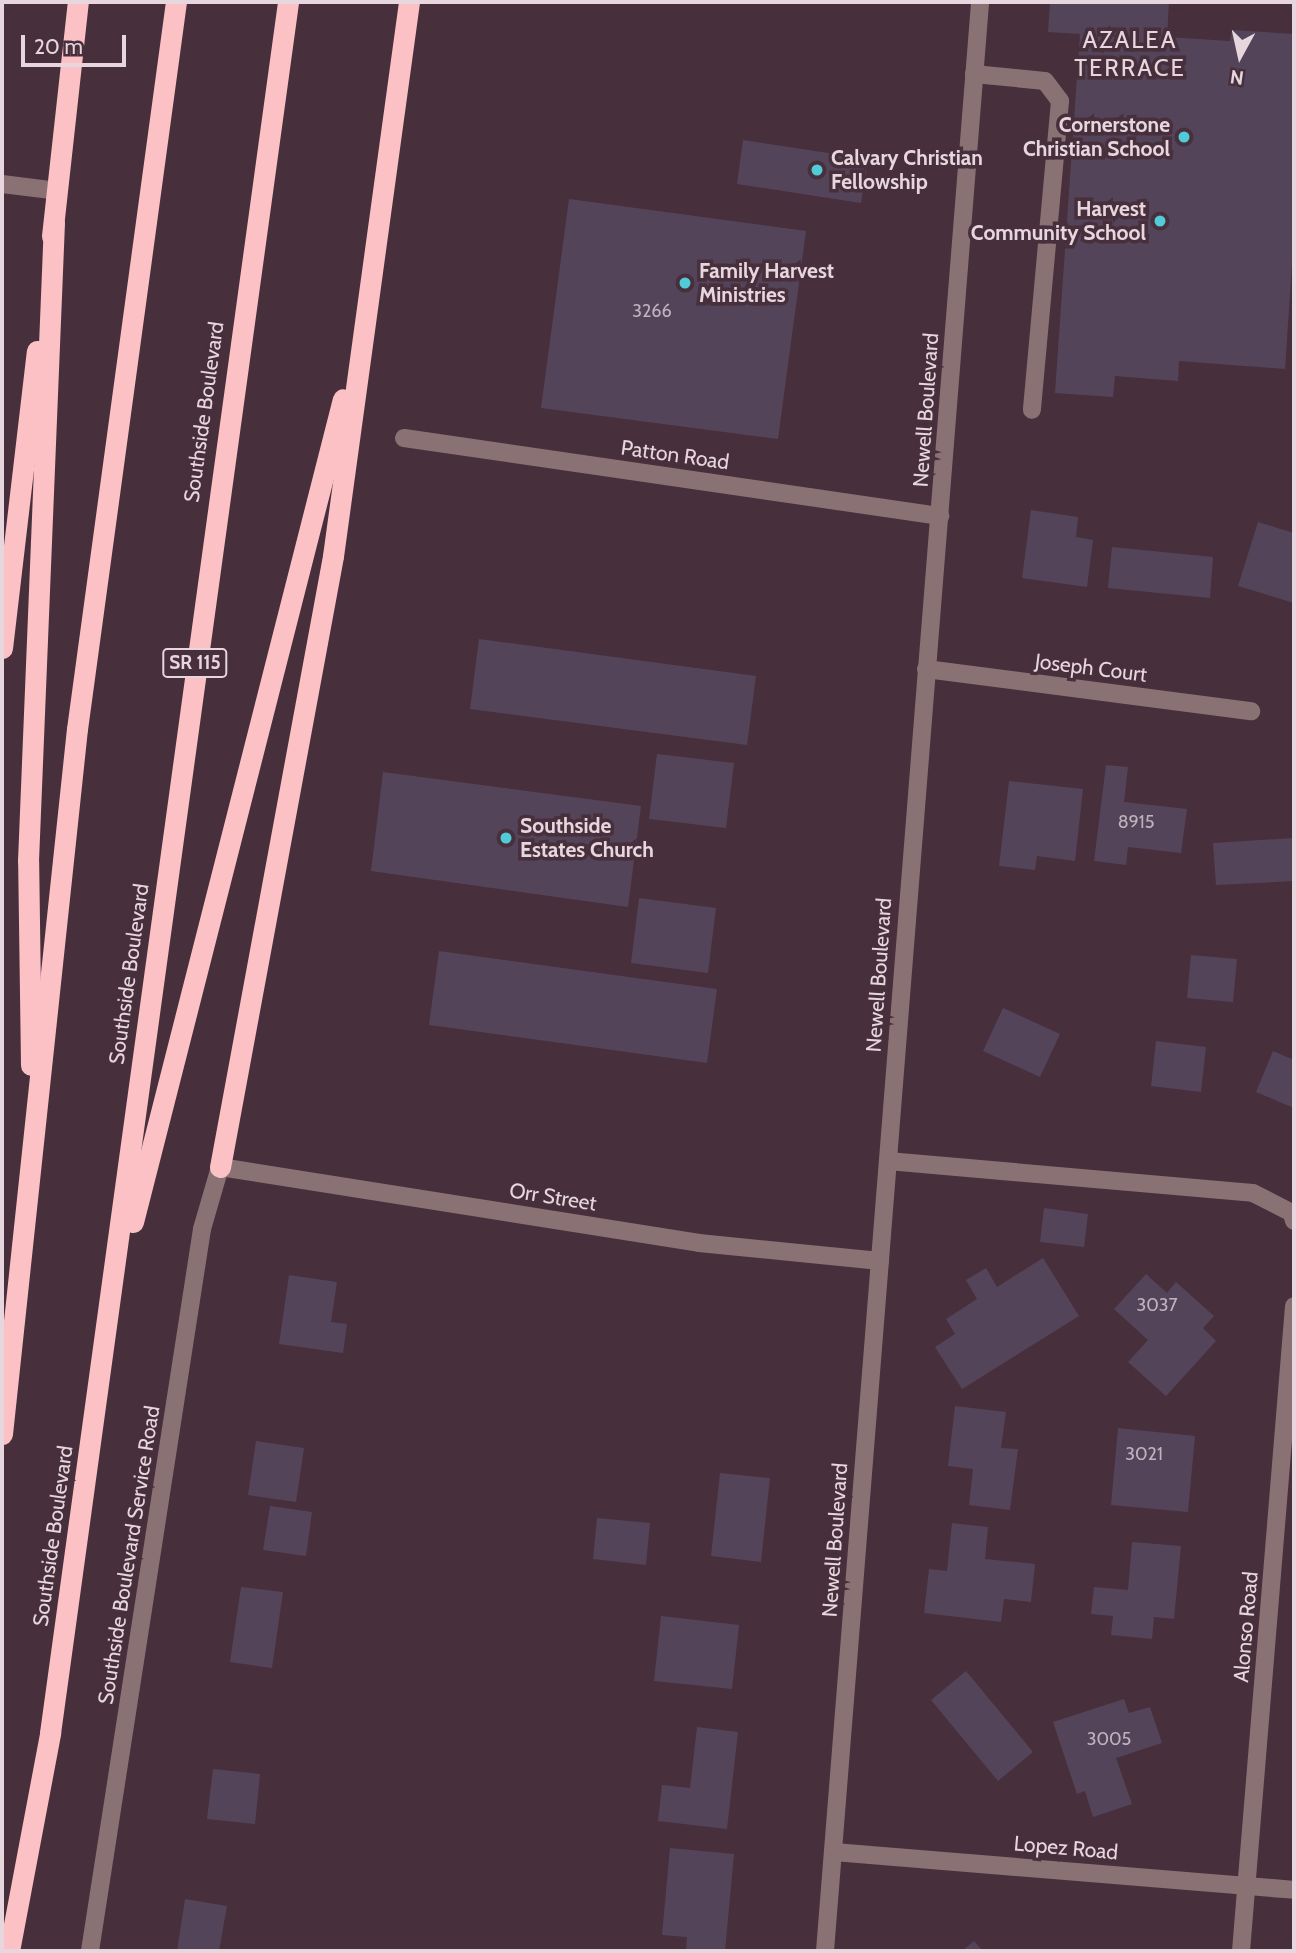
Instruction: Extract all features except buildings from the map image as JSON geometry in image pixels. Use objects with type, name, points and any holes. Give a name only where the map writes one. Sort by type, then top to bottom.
[{"type":"highway","points":[[2,648],[5,566],[54,223],[78,2]]},
{"type":"highway","points":[[2,1434],[33,1165],[77,729],[176,2]]},
{"type":"highway","name":"Southside Boulevard","points":[[9,1951],[50,1733],[288,2]]},
{"type":"highway","points":[[220,1167],[316,665],[409,2]]},
{"type":"highway","points":[[33,1165],[28,862],[54,223]]},
{"type":"highway","points":[[107,1325],[366,309]]},
{"type":"street","name":"Newell Boulevard","points":[[825,1951],[979,2]]},
{"type":"street","points":[[974,74],[1045,81],[1060,100],[1032,410]]},
{"type":"street","points":[[2,184],[58,191]]},
{"type":"street","name":"Patton Road","points":[[404,438],[940,516]]},
{"type":"street","name":"Joseph Court","points":[[926,669],[1251,711]]},
{"type":"street","points":[[888,1161],[1253,1192],[1292,1213],[1294,1221]]},
{"type":"street","name":"Orr Street","points":[[220,1167],[699,1243],[880,1261]]},
{"type":"street","name":"Southside Boulevard Service Road","points":[[90,1951],[202,1229],[220,1167]]},
{"type":"street","name":"Alonso Road","points":[[1241,1951],[1243,1885],[1294,1306]]},
{"type":"street","name":"Lopez Road","points":[[834,1852],[1294,1890]]},
{"type":"place","name":"Cornerstone Christian School","points":[[1184,137]]},
{"type":"place","name":"Calvary Christian Fellowship","points":[[817,170]]},
{"type":"place","name":"Harvest Community School","points":[[1160,221]]},
{"type":"place","name":"Family Harvest Ministries","points":[[685,283]]},
{"type":"place","name":"Southside Estates Church","points":[[506,838]]},
{"type":"district","name":"AZALEA TERRACE","points":[[1130,54]]}]
